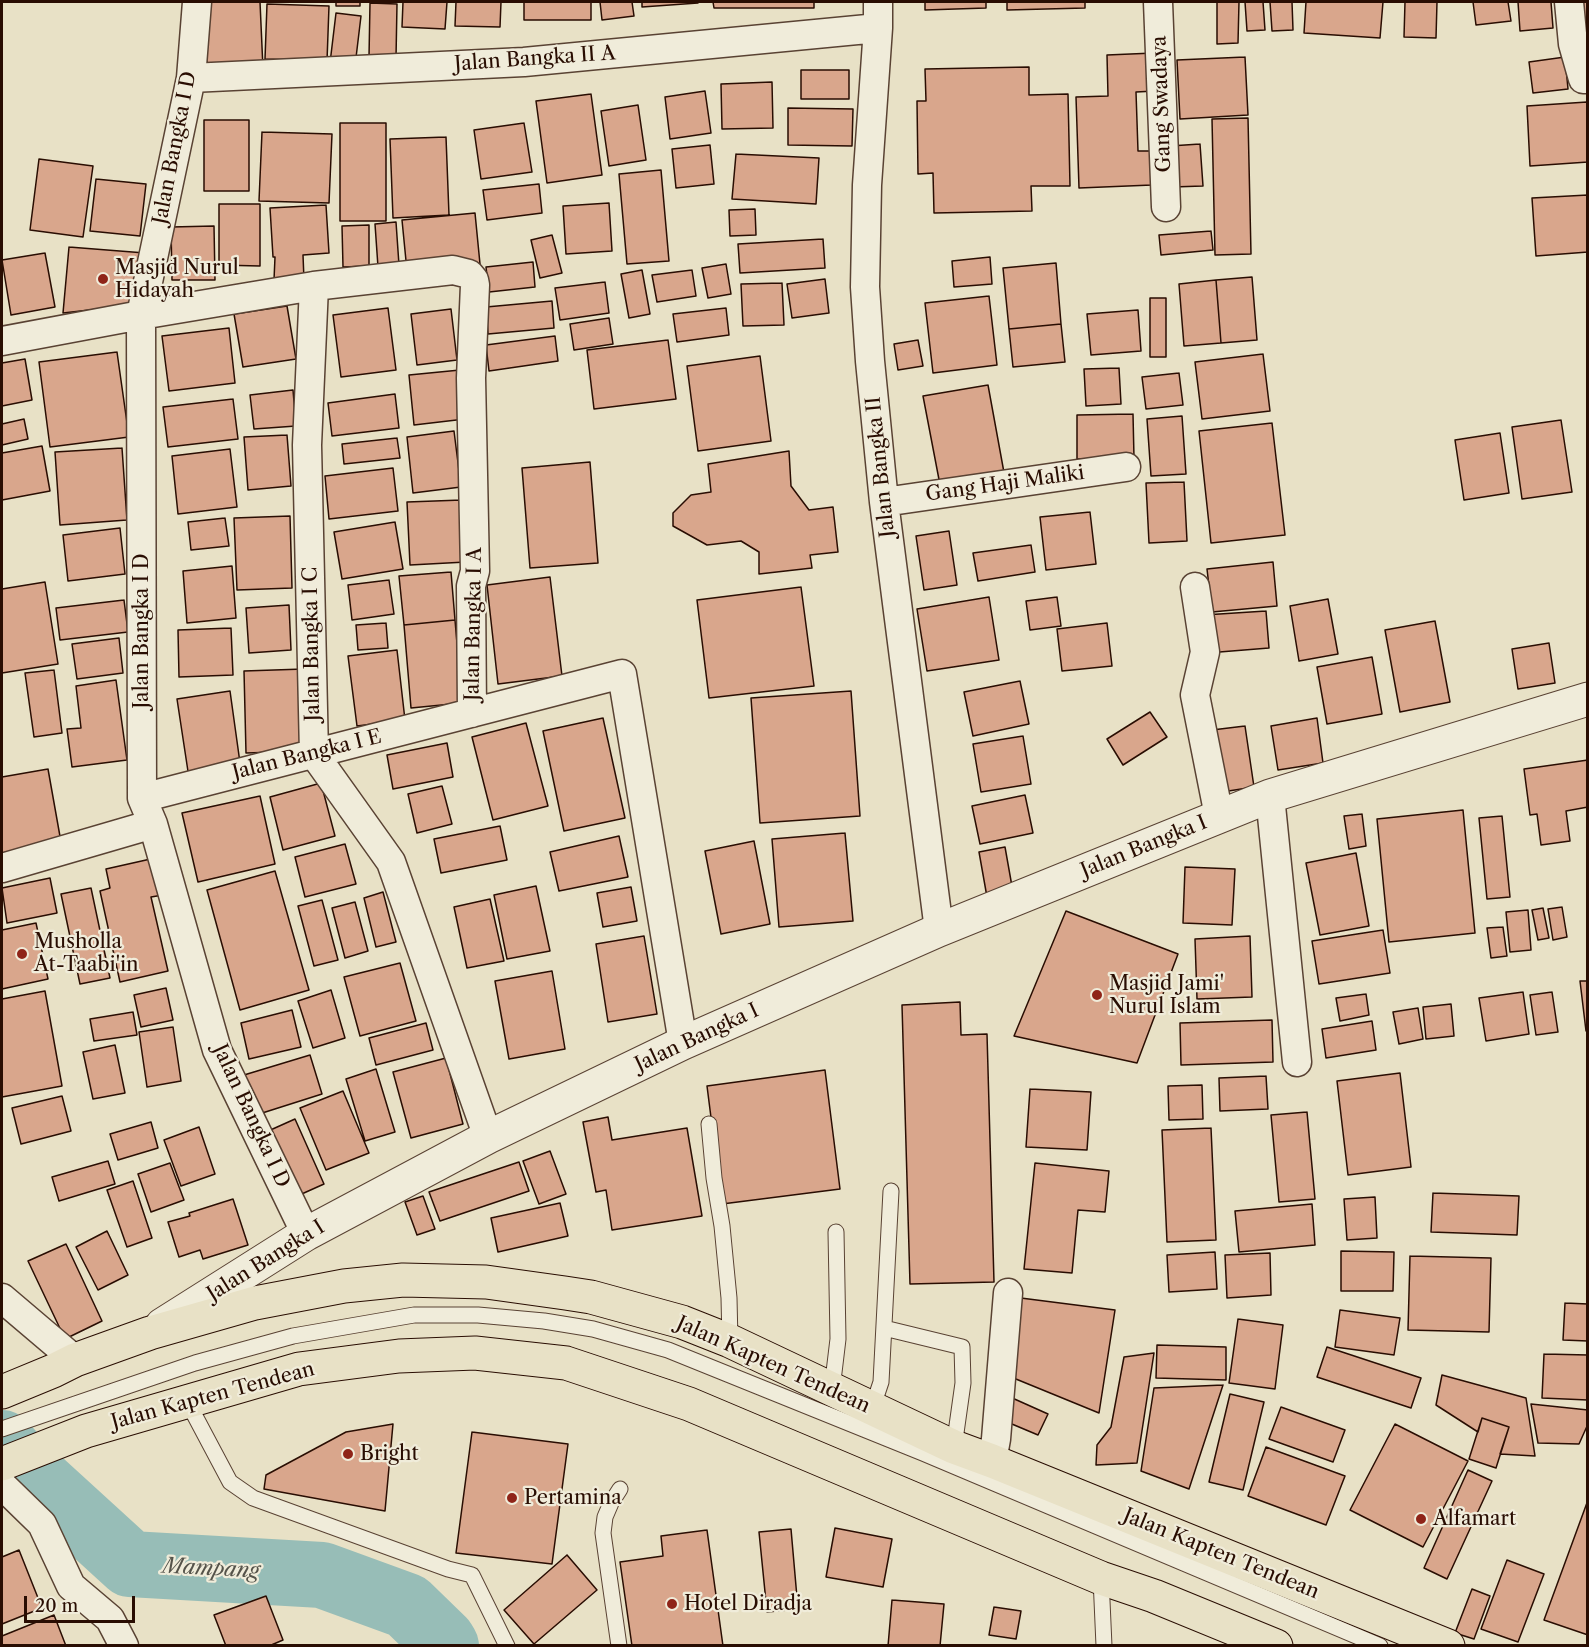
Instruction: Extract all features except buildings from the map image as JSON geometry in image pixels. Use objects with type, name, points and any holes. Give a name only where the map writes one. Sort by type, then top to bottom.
[{"type":"main road","name":"Jalan Kapten Tendean","points":[[2,1392],[64,1365],[150,1333],[255,1303],[344,1286],[403,1280],[486,1282],[582,1296],[682,1322],[730,1341],[954,1447],[1448,1646]]},
{"type":"main road","name":"Jalan Kapten Tendean","points":[[4,1470],[86,1431],[299,1369],[399,1356],[475,1353],[566,1363],[689,1404],[1101,1578],[1154,1596],[1276,1646]]},
{"type":"street","name":"Jalan Bangka I D","points":[[197,2],[191,78],[141,315],[142,798],[153,824],[217,1050],[306,1234]]},
{"type":"street","name":"Gang Swadaya","points":[[1158,2],[1166,207]]},
{"type":"street","points":[[1569,2],[1574,44],[1583,80],[1587,80]]},
{"type":"street","name":"Jalan Bangka II A","points":[[191,78],[524,62],[878,15]]},
{"type":"street","name":"Jalan Bangka II","points":[[878,15],[867,185],[865,287],[884,502],[939,930]]},
{"type":"street","name":"Jalan Bangka I A","points":[[314,286],[453,270],[469,274],[474,280],[476,285],[471,378],[476,571],[471,586],[472,713],[622,674],[683,1043]]},
{"type":"street","points":[[2,341],[314,286]]},
{"type":"street","name":"Jalan Bangka I C","points":[[314,286],[307,445],[314,754]]},
{"type":"street","name":"Gang Haji Maliki","points":[[884,502],[1126,467]]},
{"type":"street","points":[[1195,586],[1205,652],[1195,694],[1219,816]]},
{"type":"street","name":"Jalan Bangka I","points":[[150,1333],[306,1234],[488,1137],[683,1043],[939,930],[1270,796],[1587,699]]},
{"type":"street","name":"Jalan Bangka I E","points":[[142,798],[472,713]]},
{"type":"street","points":[[314,754],[391,862],[488,1137]]},
{"type":"street","points":[[1270,796],[1297,1062]]},
{"type":"street","points":[[2,868],[153,824]]},
{"type":"street","points":[[992,1461],[996,1439],[1008,1293]]},
{"type":"street","points":[[2,1298],[64,1365]]},
{"type":"street","points":[[4,1470],[42,1524],[71,1586],[110,1619],[124,1646]]},
{"type":"lane","points":[[709,1124],[727,1277],[730,1341]]},
{"type":"lane","points":[[872,1409],[881,1382],[891,1191]]},
{"type":"lane","points":[[832,1389],[838,1339],[836,1232]]},
{"type":"lane","points":[[2,1429],[195,1363],[293,1336],[414,1315],[478,1315],[544,1321],[593,1329],[668,1350],[923,1453],[1380,1646]]},
{"type":"lane","points":[[884,1328],[962,1347],[963,1383],[954,1447]]},
{"type":"lane","points":[[187,1401],[230,1482],[253,1498],[448,1569],[472,1575],[507,1646]]},
{"type":"lane","points":[[619,1646],[603,1533],[605,1517],[620,1489]]},
{"type":"lane","points":[[1101,1578],[1104,1646]]},
{"type":"waterway","name":"Mampang","points":[[2,1443],[27,1470],[130,1564],[322,1575],[407,1606],[446,1646]]},
{"type":"place","name":"Masjid Nurul Hidayah","points":[[103,279]]},
{"type":"place","name":"Musholla At-Taabi'in","points":[[22,954]]},
{"type":"place","name":"Masjid Jami' Nurul Islam","points":[[1097,995]]},
{"type":"place","name":"Bright","points":[[348,1454]]},
{"type":"place","name":"Pertamina","points":[[512,1498]]},
{"type":"place","name":"Alfamart","points":[[1421,1519]]},
{"type":"place","name":"Hotel Diradja","points":[[672,1604]]}]
